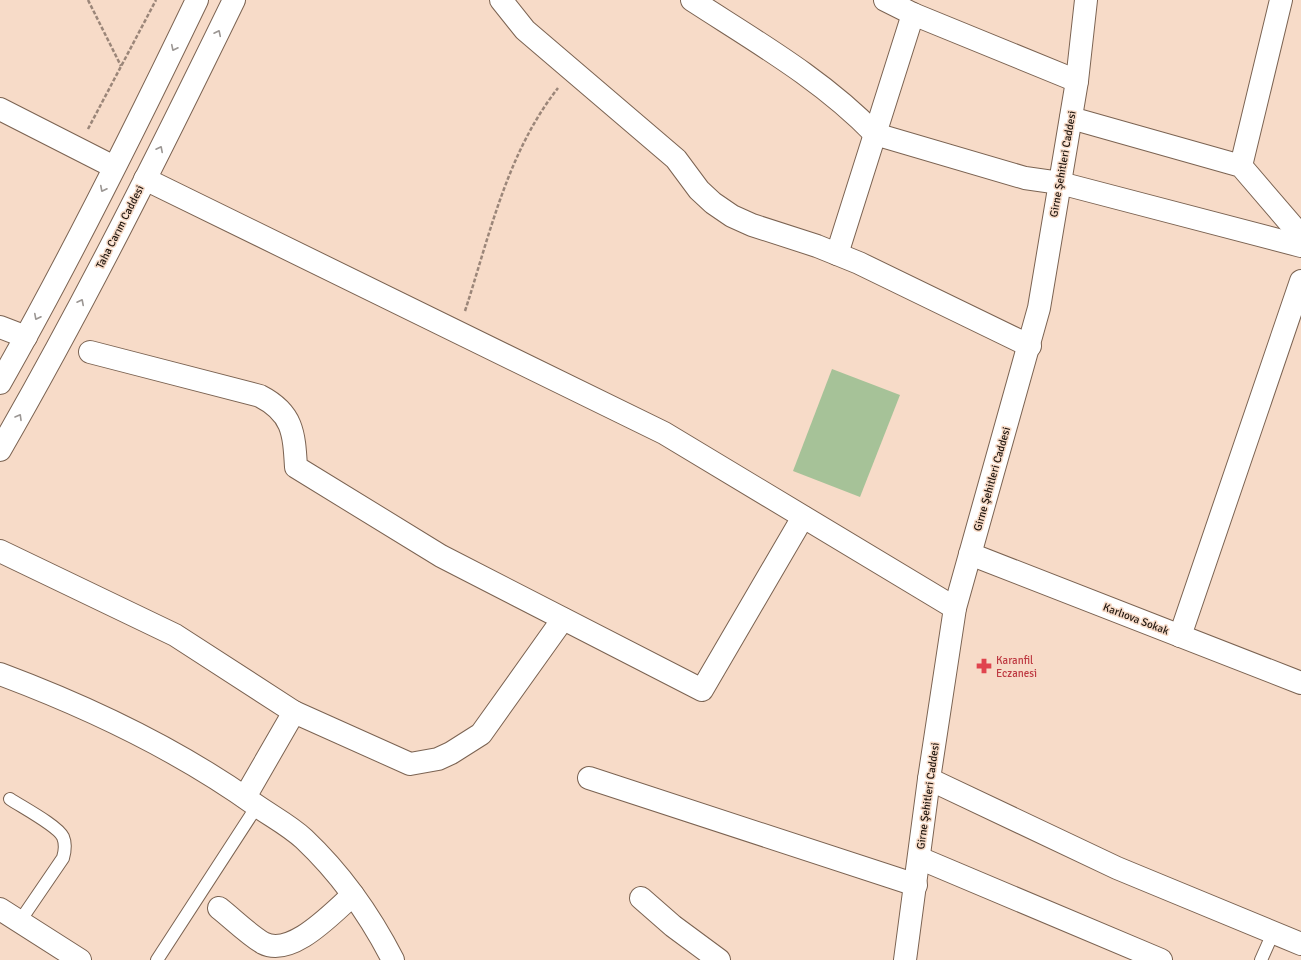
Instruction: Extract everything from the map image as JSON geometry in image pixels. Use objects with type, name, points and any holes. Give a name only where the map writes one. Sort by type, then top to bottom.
[{"type":"street","points":[[0,383],[26,337],[114,167],[197,0]]},
{"type":"street","name":"Taha Carım Caddesi","points":[[0,450],[44,373],[234,0]]},
{"type":"street","points":[[501,0],[524,30],[676,158],[699,190],[713,203],[732,216],[752,225],[837,254],[1030,346]]},
{"type":"street","points":[[692,0],[824,88],[847,106],[875,134],[1025,178],[1060,183],[1301,246]]},
{"type":"street","points":[[885,0],[913,14],[1077,81]]},
{"type":"street","name":"Girne Şehitleri Caddesi","points":[[905,960],[929,779],[955,608],[1030,346],[1039,308],[1077,81],[1086,0]]},
{"type":"street","points":[[1241,166],[1281,0]]},
{"type":"street","points":[[837,254],[913,14]]},
{"type":"street","points":[[0,109],[114,167]]},
{"type":"street","points":[[1071,118],[1241,166],[1301,236]]},
{"type":"street","points":[[144,179],[664,433],[955,608]]},
{"type":"street","points":[[1180,636],[1301,281]]},
{"type":"street","points":[[0,327],[26,337]]},
{"type":"street","points":[[90,352],[260,396],[271,401],[288,419],[292,430],[296,467],[441,556],[702,690],[803,517]]},
{"type":"street","points":[[0,551],[175,634],[294,712],[410,764],[438,759],[466,745],[481,734],[564,619]]},
{"type":"street","name":"Karlıova Sokak","points":[[970,554],[1301,683]]},
{"type":"street","points":[[0,674],[80,706],[133,731],[177,755],[251,801],[303,838],[324,859],[353,895],[379,934],[393,960]]},
{"type":"street","points":[[251,801],[294,712]]},
{"type":"street","points":[[589,778],[916,885]]},
{"type":"street","points":[[929,779],[1117,868],[1301,944]]},
{"type":"street","points":[[919,858],[1161,960]]},
{"type":"street","points":[[219,908],[263,943],[283,945],[302,938],[353,895]]},
{"type":"street","points":[[641,898],[673,926],[720,960]]},
{"type":"street","points":[[0,909],[80,960]]},
{"type":"lane","points":[[10,799],[58,830],[65,842],[63,858],[20,921]]},
{"type":"lane","points":[[157,960],[251,801]]},
{"type":"lane","points":[[1261,960],[1273,933]]},
{"type":"path","points":[[88,0],[121,66]]},
{"type":"path","points":[[77,148],[156,0]]},
{"type":"path","points":[[458,332],[504,186],[515,160],[542,112],[572,71]]},
{"type":"green space","points":[[832,369],[900,395],[860,497],[793,471]]},
{"type":"place","name":"Karanfil Eczanesi","points":[[984,666]]}]
